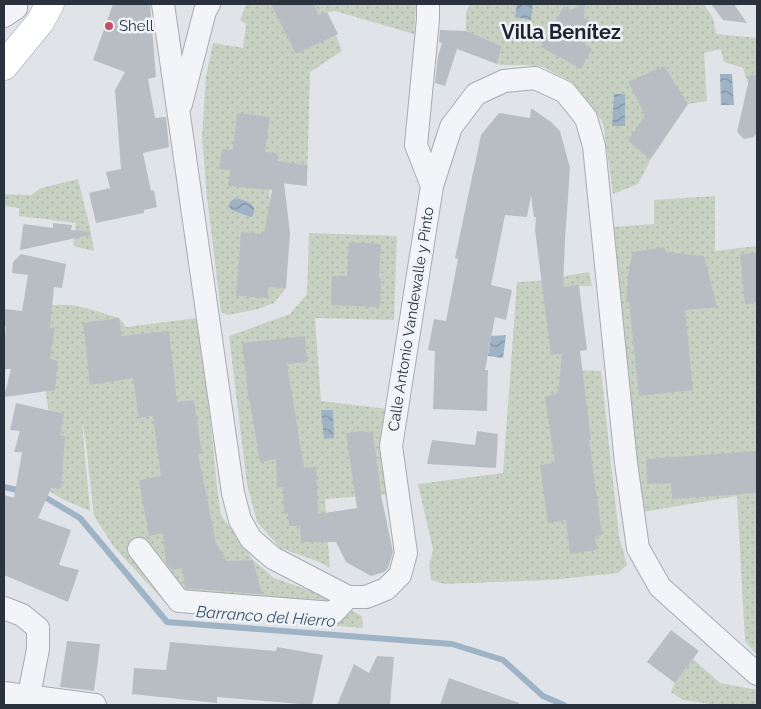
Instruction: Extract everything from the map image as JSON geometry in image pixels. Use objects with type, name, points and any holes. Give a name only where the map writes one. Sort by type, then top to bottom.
[{"type":"main road","points":[[4,66],[40,22],[50,4]]},
{"type":"street","points":[[139,549],[179,601],[333,613],[348,597],[273,558],[251,539],[240,520],[233,493],[163,4]]},
{"type":"street","points":[[178,114],[208,4]]},
{"type":"street","points":[[428,4],[416,145],[432,186]]},
{"type":"street","name":"Calle Antonio Vandewalle y Pinto","points":[[348,597],[366,598],[386,589],[400,575],[406,553],[391,446],[432,186],[451,127],[476,94],[504,81],[535,78],[565,92],[586,118],[594,146],[626,463],[638,548],[660,587],[757,674]]},
{"type":"street","points":[[4,608],[22,615],[38,628],[38,649],[29,695]]},
{"type":"street","points":[[4,693],[95,705]]},
{"type":"green space","points":[[246,4],[416,4],[416,8],[414,34],[335,11],[327,12],[342,51],[310,72],[307,186],[269,182],[270,203],[287,206],[286,288],[274,303],[258,309],[228,315],[221,312],[207,197],[202,136],[206,76],[213,43],[243,48],[246,24],[240,20]]},
{"type":"green space","points":[[470,4],[704,4],[713,18],[716,34],[757,38],[757,83],[748,84],[743,68],[724,62],[721,49],[704,53],[707,101],[688,104],[651,159],[638,184],[613,194],[603,123],[586,99],[572,82],[543,67],[497,64],[502,46],[466,31],[466,13]]},
{"type":"green space","points":[[78,179],[94,251],[73,246],[76,223],[19,216],[19,208],[4,206],[4,194],[31,195],[41,188]]},
{"type":"green space","points":[[715,196],[715,251],[757,246],[757,655],[745,641],[737,496],[643,512],[612,227],[654,224],[654,200]]},
{"type":"green space","points":[[309,233],[397,236],[394,320],[315,318],[321,401],[388,409],[392,494],[325,499],[330,568],[322,563],[280,548],[257,522],[247,484],[229,336],[290,314],[307,294]]},
{"type":"green space","points":[[589,272],[592,286],[567,286],[577,370],[601,371],[619,536],[627,565],[618,573],[550,580],[444,584],[431,580],[429,565],[433,550],[418,484],[503,473],[517,282],[536,281]]},
{"type":"green space","points":[[52,305],[71,305],[90,309],[119,318],[126,327],[197,318],[221,515],[253,560],[274,578],[317,593],[362,616],[363,628],[272,621],[171,609],[114,547],[94,516],[82,423],[90,511],[62,499],[43,487],[61,488],[43,376]]},
{"type":"green space","points":[[693,659],[720,683],[757,690],[757,705],[717,705],[683,700],[671,692],[675,683]]},
{"type":"water","points":[[517,4],[533,4],[531,20],[515,17]]},
{"type":"water","points":[[720,74],[732,74],[734,105],[721,105]]},
{"type":"water","points":[[614,94],[625,94],[625,126],[612,126]]},
{"type":"water","points":[[235,198],[247,201],[253,206],[254,213],[252,217],[231,210],[230,202]]},
{"type":"water","points":[[506,335],[503,358],[488,356],[491,336]]},
{"type":"water","points":[[321,410],[333,410],[334,438],[324,439]]},
{"type":"building","points":[[113,4],[150,4],[156,77],[148,79],[155,118],[166,117],[169,147],[143,153],[151,191],[154,190],[157,207],[144,210],[144,213],[96,223],[89,193],[110,188],[106,172],[121,169],[115,90],[125,72],[93,60]]},
{"type":"building","points":[[271,4],[314,4],[318,15],[327,12],[338,34],[296,54]]},
{"type":"building","points":[[585,4],[584,18],[596,24],[585,45],[592,49],[581,69],[541,47],[564,6],[571,10]]},
{"type":"building","points":[[711,4],[734,4],[747,23],[723,20]]},
{"type":"building","points":[[440,30],[466,31],[502,46],[497,64],[457,49],[445,86],[435,83],[438,56],[442,43],[439,42]]},
{"type":"building","points":[[664,66],[688,104],[650,159],[628,141],[645,115],[628,82]]},
{"type":"building","points":[[750,75],[757,76],[757,132],[754,137],[744,139],[737,132]]},
{"type":"building","points":[[531,108],[560,131],[570,168],[563,287],[579,285],[587,350],[580,351],[591,440],[589,440],[602,535],[595,536],[597,550],[570,554],[566,520],[548,523],[540,465],[555,463],[545,397],[558,393],[562,354],[551,355],[535,230],[536,217],[534,217],[531,195],[527,217],[505,215],[491,285],[512,290],[506,320],[495,317],[485,370],[488,370],[487,411],[433,409],[435,351],[428,350],[434,319],[446,321],[458,259],[455,258],[481,135],[499,113],[530,118]]},
{"type":"building","points":[[237,113],[270,117],[265,152],[278,154],[277,161],[307,165],[307,186],[284,183],[290,233],[286,288],[268,287],[268,298],[236,296],[241,232],[264,234],[272,190],[228,186],[230,170],[219,169],[222,149],[233,150]]},
{"type":"building","points":[[53,223],[72,225],[71,230],[90,232],[90,235],[20,250],[24,224],[53,228]]},
{"type":"building","points":[[349,242],[381,244],[380,307],[331,305],[332,276],[347,276]]},
{"type":"building","points":[[664,247],[666,252],[704,256],[717,307],[685,310],[693,390],[639,396],[629,302],[626,302],[629,268],[633,252]]},
{"type":"building","points":[[757,253],[757,303],[745,304],[740,254]]},
{"type":"building","points":[[21,254],[66,264],[62,288],[54,287],[50,328],[55,327],[50,359],[58,361],[55,390],[4,397],[11,369],[4,369],[6,327],[4,326],[4,309],[22,311],[28,275],[12,273],[13,262]]},
{"type":"building","points":[[119,318],[122,336],[169,331],[177,402],[194,400],[202,454],[198,454],[216,543],[227,561],[253,560],[262,594],[186,588],[182,568],[172,570],[166,563],[163,533],[149,536],[139,480],[161,476],[153,416],[139,418],[133,378],[90,385],[83,323]]},
{"type":"building","points":[[305,336],[307,362],[287,364],[304,468],[316,467],[318,514],[357,508],[346,433],[362,431],[373,433],[381,495],[393,552],[388,568],[384,572],[371,576],[346,562],[336,542],[301,542],[300,526],[289,526],[288,514],[284,514],[283,487],[277,488],[276,459],[260,462],[249,402],[242,343]]},
{"type":"building","points":[[16,403],[64,414],[60,436],[65,436],[61,489],[51,488],[38,518],[71,530],[59,565],[79,570],[68,602],[4,575],[4,495],[14,498],[22,452],[14,452],[20,431],[10,430]]},
{"type":"building","points":[[477,431],[498,434],[496,468],[427,464],[432,440],[475,445]]},
{"type":"building","points":[[757,451],[757,493],[672,499],[671,483],[647,484],[646,459]]},
{"type":"building","points":[[671,630],[699,651],[675,683],[647,662]]},
{"type":"building","points":[[67,641],[100,644],[94,691],[60,687]]},
{"type":"building","points":[[170,642],[276,651],[277,647],[323,655],[312,705],[217,697],[217,703],[132,694],[134,668],[166,670]]},
{"type":"building","points":[[377,656],[394,657],[390,705],[337,705],[354,664],[369,673]]},
{"type":"building","points":[[449,678],[519,703],[519,705],[440,705]]},
{"type":"waterway","name":"Barranco del Hierro","points":[[4,487],[22,491]]},
{"type":"waterway","name":"Barranco del Hierro","points":[[39,495],[80,518],[167,622],[452,644],[503,660],[543,696],[564,705]]},
{"type":"place","name":"Shell","points":[[109,26]]},
{"type":"district","name":"Villa Benítez","points":[[561,32]]}]
